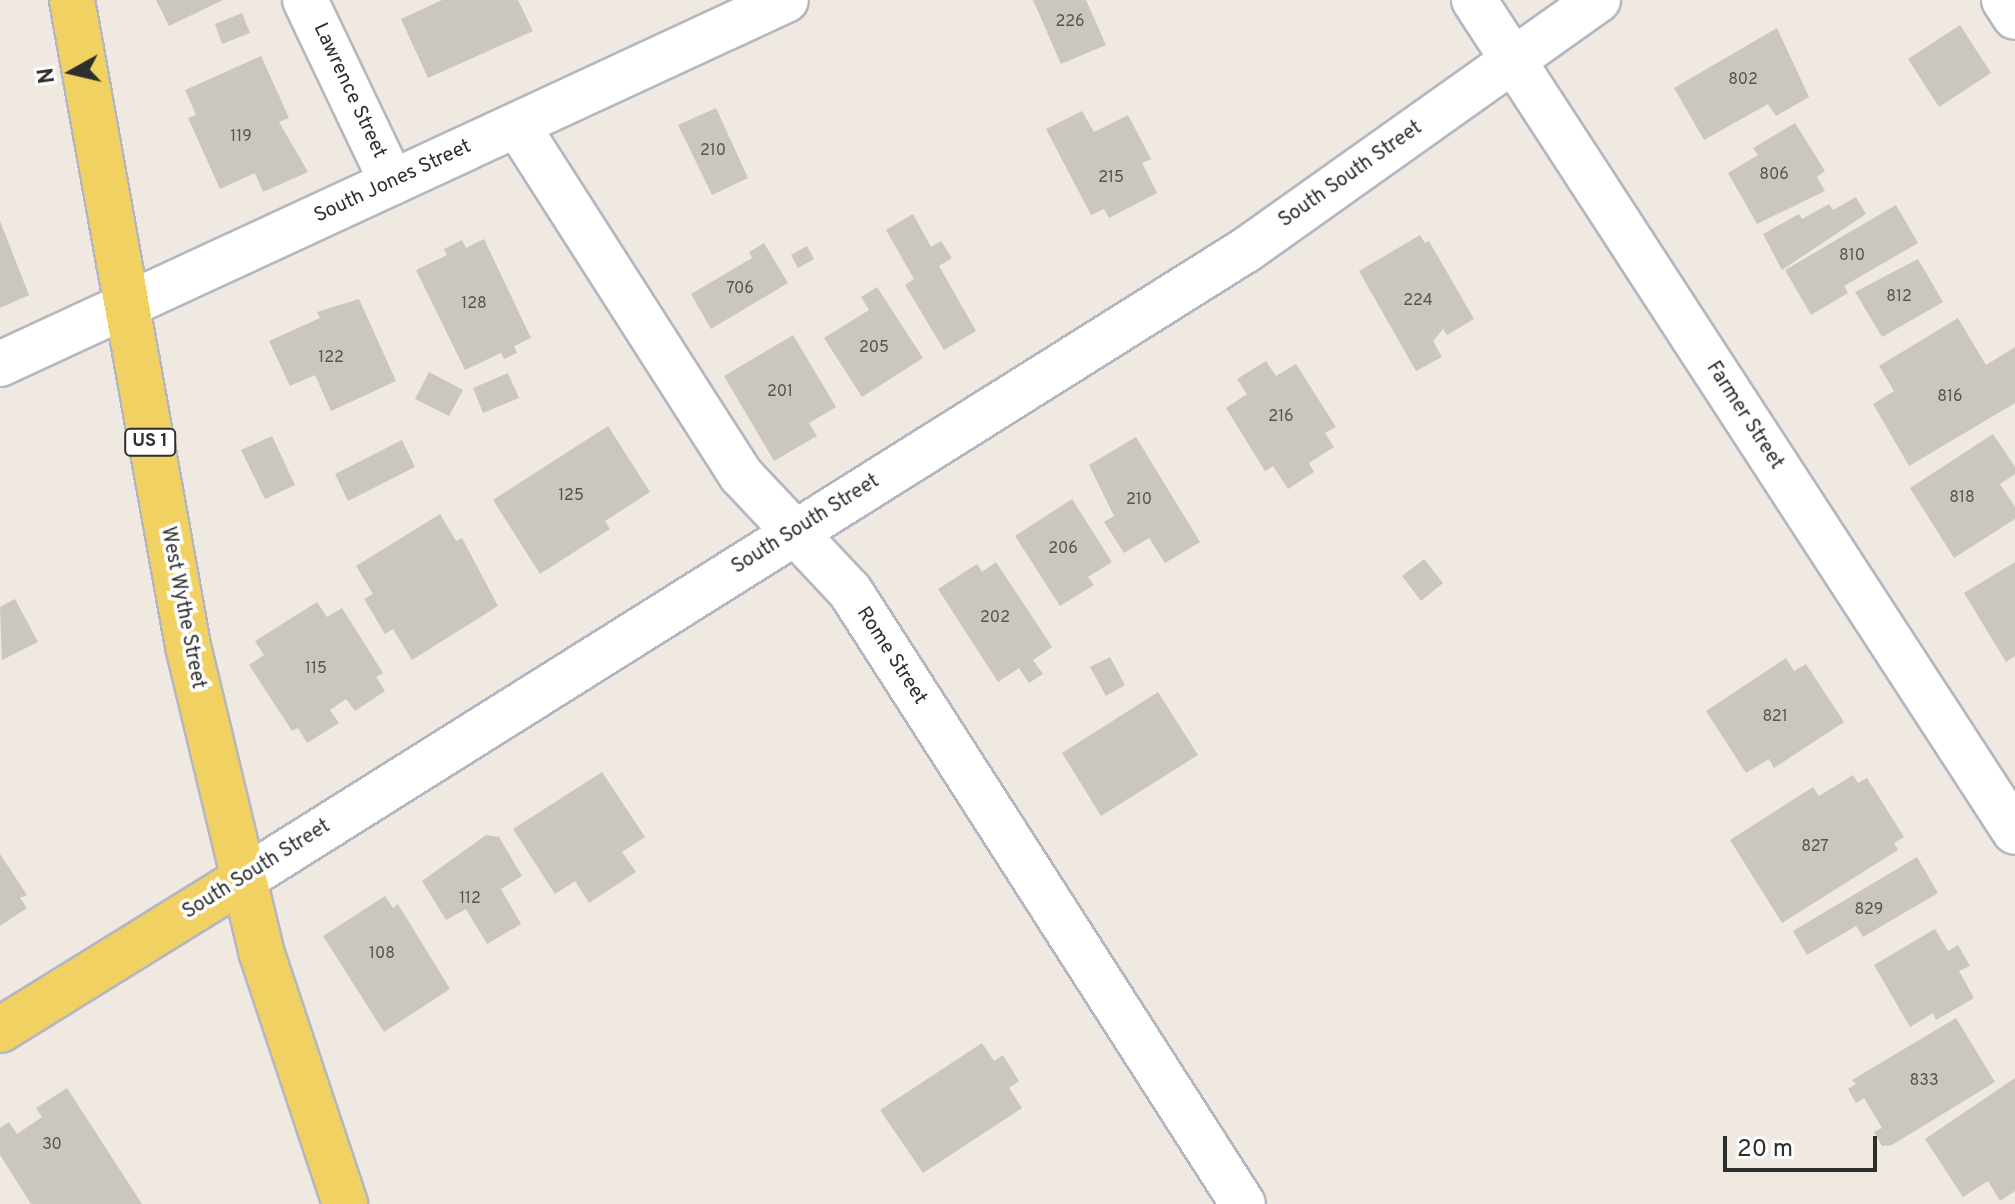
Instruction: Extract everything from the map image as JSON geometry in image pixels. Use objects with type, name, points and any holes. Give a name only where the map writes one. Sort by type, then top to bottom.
[{"type":"main road","name":"West Wythe Street","points":[[72,0],[188,646],[242,880],[312,1114],[345,1204]]},
{"type":"main road","name":"South South Street","points":[[0,1030],[242,880]]},
{"type":"street","name":"Lawrence Street","points":[[305,0],[392,182]]},
{"type":"street","name":"South Jones Street","points":[[0,364],[786,0]]},
{"type":"street","name":"Farmer Street","points":[[1474,0],[2015,832]]},
{"type":"street","name":"South South Street","points":[[242,880],[1246,250],[1510,59],[1598,0]]},
{"type":"street","points":[[2004,0],[2015,17]]},
{"type":"street","name":"Rome Street","points":[[517,125],[741,475],[850,591],[1243,1204]]},
{"type":"building","points":[[156,0],[223,0],[169,26]]},
{"type":"building","points":[[442,0],[518,0],[533,31],[428,78],[401,19]]},
{"type":"building","points":[[1033,0],[1086,0],[1106,45],[1061,64]]},
{"type":"building","points":[[242,13],[250,33],[222,44],[215,24]]},
{"type":"building","points":[[1960,25],[1991,73],[1939,107],[1908,59]]},
{"type":"building","points":[[1777,28],[1809,97],[1776,116],[1768,104],[1704,140],[1674,88]]},
{"type":"building","points":[[261,56],[289,118],[279,122],[308,172],[263,192],[255,173],[220,189],[188,118],[196,115],[185,90]]},
{"type":"building","points":[[716,108],[748,178],[712,195],[678,125]]},
{"type":"building","points":[[1082,111],[1094,132],[1128,115],[1151,159],[1142,163],[1157,193],[1109,218],[1104,209],[1091,215],[1046,129]]},
{"type":"building","points":[[1795,123],[1825,171],[1817,177],[1825,191],[1757,224],[1728,173],[1758,155],[1753,148]]},
{"type":"building","points":[[1856,197],[1866,214],[1782,270],[1763,234],[1799,214],[1802,219],[1829,204],[1833,210]]},
{"type":"building","points":[[1896,205],[1918,243],[1844,286],[1848,293],[1811,315],[1785,270]]},
{"type":"building","points":[[913,214],[931,247],[941,241],[952,258],[939,266],[976,331],[944,350],[905,285],[914,279],[886,230]]},
{"type":"building","points":[[0,221],[29,295],[0,308]]},
{"type":"building","points":[[1420,235],[1425,243],[1429,241],[1474,319],[1447,335],[1443,329],[1433,341],[1442,357],[1416,371],[1359,271]]},
{"type":"building","points":[[484,239],[531,338],[514,346],[517,353],[504,359],[501,353],[465,370],[416,270],[447,255],[444,249],[462,240],[466,248]]},
{"type":"building","points":[[764,243],[788,283],[711,329],[691,294],[752,258],[749,252]]},
{"type":"building","points":[[807,246],[814,259],[798,268],[791,255]]},
{"type":"building","points":[[1918,259],[1943,302],[1882,337],[1855,292]]},
{"type":"building","points":[[877,287],[923,358],[862,397],[824,338],[869,310],[861,297]]},
{"type":"building","points":[[359,299],[396,381],[331,411],[315,375],[290,386],[269,341],[320,318],[317,312]]},
{"type":"building","points":[[1958,318],[1986,365],[2015,347],[2015,403],[1909,466],[1873,404],[1894,391],[1879,366]]},
{"type":"building","points":[[793,335],[836,407],[809,423],[817,436],[774,461],[724,376]]},
{"type":"building","points":[[1266,361],[1276,376],[1296,364],[1336,427],[1325,433],[1334,447],[1309,463],[1314,472],[1288,489],[1273,466],[1265,471],[1226,408],[1247,394],[1237,379]]},
{"type":"building","points":[[429,372],[463,390],[449,416],[415,399]]},
{"type":"building","points":[[508,373],[519,398],[483,413],[473,388]]},
{"type":"building","points":[[608,426],[650,492],[605,521],[610,529],[540,574],[493,500]]},
{"type":"building","points":[[1993,434],[2015,467],[2015,474],[2000,484],[2015,507],[2015,519],[1954,558],[1910,488]]},
{"type":"building","points":[[272,436],[295,485],[265,499],[241,450]]},
{"type":"building","points":[[1136,437],[1200,542],[1165,563],[1149,538],[1124,553],[1104,522],[1114,516],[1089,465]]},
{"type":"building","points":[[402,440],[415,467],[348,501],[335,474]]},
{"type":"building","points":[[1072,499],[1112,562],[1088,577],[1094,585],[1060,606],[1015,536]]},
{"type":"building","points":[[440,514],[456,541],[462,538],[498,606],[412,660],[393,629],[385,634],[364,599],[373,594],[356,566]]},
{"type":"building","points":[[1424,559],[1443,583],[1421,601],[1402,576]]},
{"type":"building","points":[[996,562],[1052,647],[1033,660],[1043,674],[1029,683],[1019,668],[998,682],[938,589],[977,564],[982,572]]},
{"type":"building","points":[[2015,562],[2015,656],[2006,662],[1964,593]]},
{"type":"building","points":[[15,599],[38,642],[2,660],[0,607]]},
{"type":"building","points":[[317,602],[327,617],[342,608],[383,673],[376,677],[385,691],[355,711],[346,699],[330,710],[339,723],[307,743],[298,728],[292,731],[249,665],[264,655],[255,641]]},
{"type":"building","points":[[1110,657],[1125,685],[1106,696],[1090,667]]},
{"type":"building","points":[[1786,658],[1794,671],[1806,664],[1844,722],[1774,768],[1769,759],[1746,773],[1706,711]]},
{"type":"building","points":[[1158,692],[1198,755],[1101,816],[1062,753]]},
{"type":"building","points":[[602,772],[645,837],[622,852],[636,872],[589,903],[575,881],[555,894],[513,829]]},
{"type":"building","points":[[1853,775],[1858,783],[1867,778],[1904,837],[1894,843],[1898,850],[1782,923],[1730,840],[1813,787],[1819,796]]},
{"type":"building","points":[[486,835],[499,837],[522,876],[501,889],[521,924],[487,944],[466,909],[446,920],[422,881]]},
{"type":"building","points":[[0,854],[27,895],[20,898],[27,908],[0,926]]},
{"type":"building","points":[[1917,857],[1938,893],[1863,937],[1856,926],[1807,955],[1793,931]]},
{"type":"building","points":[[385,896],[393,908],[398,904],[450,989],[384,1032],[323,936]]},
{"type":"building","points":[[1935,929],[1948,951],[1958,945],[1970,966],[1959,971],[1974,998],[1936,1020],[1933,1013],[1910,1027],[1874,965]]},
{"type":"building","points":[[1956,1018],[1995,1082],[1892,1145],[1882,1146],[1874,1132],[1882,1128],[1864,1098],[1856,1103],[1848,1089],[1856,1084],[1852,1080]]},
{"type":"building","points":[[982,1043],[994,1061],[1003,1055],[1019,1081],[1009,1088],[1022,1108],[923,1173],[880,1110]]},
{"type":"building","points":[[2015,1078],[2015,1191],[2000,1201],[1988,1181],[1963,1197],[1925,1139]]},
{"type":"building","points":[[67,1088],[142,1204],[31,1204],[0,1155],[0,1128],[9,1122],[17,1134],[42,1117],[36,1108]]}]
